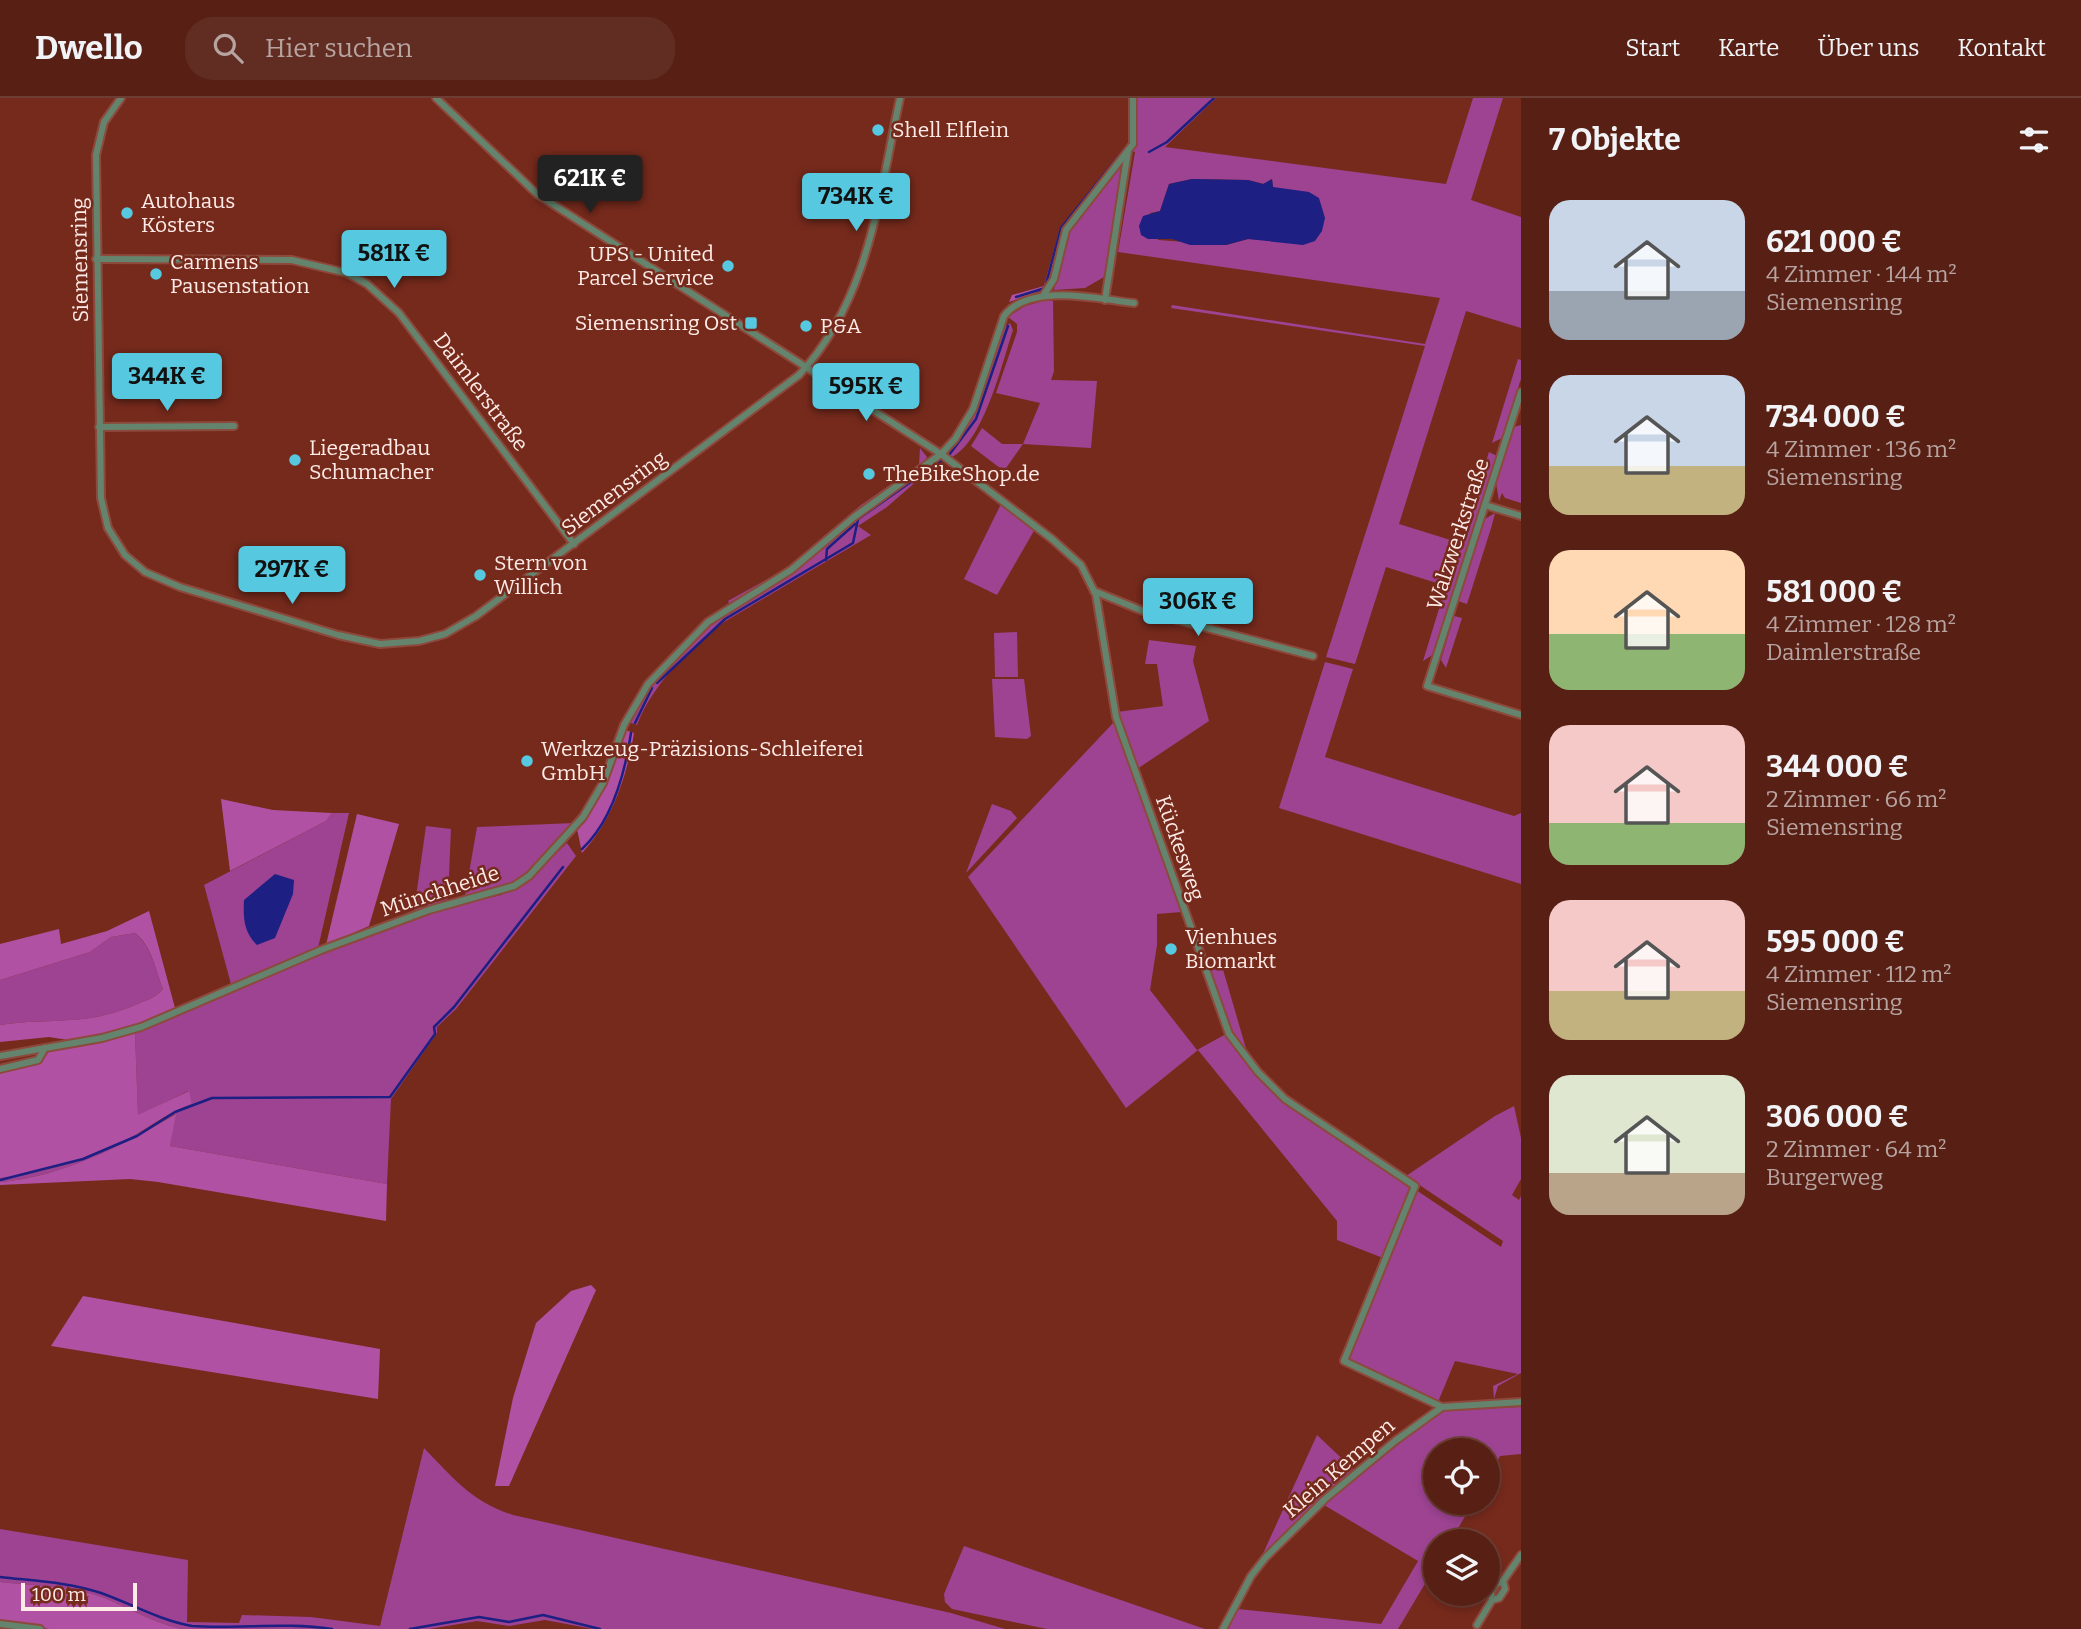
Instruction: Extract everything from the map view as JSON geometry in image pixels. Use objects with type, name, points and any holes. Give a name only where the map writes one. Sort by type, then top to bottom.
[{"type":"street","name":"Siemensring","points":[[121,98],[104,122],[96,155],[101,498],[108,528],[125,555],[145,572],[180,587],[366,642],[396,644],[445,634],[476,616],[770,398],[806,367],[832,334],[849,304],[862,269],[900,98]]},
{"type":"street","points":[[436,98],[547,201],[941,454]]},
{"type":"street","points":[[1105,300],[1128,151],[1135,134],[1133,98]]},
{"type":"street","points":[[1042,296],[1054,279],[1066,230],[1128,151]]},
{"type":"street","name":"Daimlerstraße","points":[[96,259],[292,260],[347,273],[367,284],[399,313],[574,544]]},
{"type":"street","name":"Münchheide","points":[[0,1056],[102,1038],[141,1027],[321,950],[429,910],[514,886],[529,876],[583,817],[603,783],[624,725],[648,684],[708,622],[791,570],[854,517],[941,454],[973,409],[1004,316],[1011,307],[1042,296],[1134,303]]},
{"type":"street","name":"Walzwerkstraße","points":[[1521,392],[1427,686],[1521,715]]},
{"type":"street","points":[[99,428],[234,426]]},
{"type":"street","name":"Kückesweg","points":[[941,454],[1066,550],[1085,569],[1094,591],[1116,717],[1229,1034],[1258,1072],[1285,1099],[1415,1186],[1344,1361],[1442,1407]]},
{"type":"street","points":[[1485,505],[1521,516]]},
{"type":"street","points":[[1094,591],[1143,611],[1313,656]]},
{"type":"street","points":[[0,1069],[38,1060],[45,1048]]},
{"type":"street","points":[[1442,1407],[1521,1402]]},
{"type":"street","name":"Klein Kempen","points":[[1223,1629],[1251,1576],[1279,1545],[1352,1476],[1442,1407]]},
{"type":"street","points":[[1477,1625],[1492,1600],[1491,1592],[1496,1584],[1503,1581],[1521,1555]]},
{"type":"street","points":[[0,1624],[40,1629]]},
{"type":"shaded area","points":[[1136,98],[1216,98],[1165,147],[1446,184],[1473,98],[1503,98],[1471,200],[1521,217],[1521,328],[1466,311],[1399,524],[1460,543],[1489,452],[1497,456],[1434,654],[1423,661],[1446,586],[1386,567],[1355,664],[1326,657],[1425,346],[1171,308],[1172,305],[1425,344],[1440,298],[1118,252],[1135,152],[1131,151],[1138,143]],"holes":[[[1192,179],[1248,180],[1264,184],[1272,179],[1273,187],[1279,189],[1269,240],[1248,239],[1226,245],[1158,240],[1150,213],[1160,211],[1169,184]]]},
{"type":"shaded area","points":[[1124,148],[1063,229],[1046,289],[1009,302],[1012,295],[1044,286],[1060,228]]},
{"type":"shaded area","points":[[1126,157],[1104,277],[1085,288],[1054,290],[1068,232]]},
{"type":"shaded area","points":[[1192,179],[1248,180],[1263,184],[1272,179],[1273,187],[1309,192],[1319,198],[1325,218],[1322,231],[1315,241],[1303,245],[1248,239],[1226,245],[1190,245],[1172,239],[1148,239],[1141,235],[1139,226],[1143,216],[1160,211],[1169,184]]},
{"type":"shaded area","points":[[1053,301],[1054,371],[1051,380],[1097,381],[1091,448],[1023,444],[1040,403],[996,393],[1017,332],[1017,324],[1008,317],[1025,306]]},
{"type":"shaded area","points":[[1010,323],[1013,330],[982,420],[962,450],[950,458],[947,455],[966,427],[1002,329]]},
{"type":"shaded area","points":[[1518,359],[1521,360],[1521,379],[1502,438],[1492,443]]},
{"type":"shaded area","points":[[1521,425],[1521,503],[1505,498],[1502,493],[1499,501],[1496,483],[1514,427]]},
{"type":"shaded area","points":[[982,428],[1002,444],[1023,444],[1004,471],[971,446]]},
{"type":"shaded area","points":[[920,448],[927,457],[921,467],[862,507],[785,572],[729,603],[728,601],[784,570],[861,505],[919,465]]},
{"type":"shaded area","points":[[942,459],[887,507],[858,526],[871,535],[724,622],[685,656],[662,681],[637,725],[629,722],[649,686],[708,626],[802,565],[867,512]]},
{"type":"shaded area","points":[[1001,504],[1035,529],[997,595],[964,579]]},
{"type":"shaded area","points":[[1495,513],[1467,604],[1458,601],[1485,519]]},
{"type":"shaded area","points":[[1454,616],[1462,618],[1446,668],[1441,660]]},
{"type":"shaded area","points":[[1017,632],[1018,677],[995,677],[994,633]]},
{"type":"shaded area","points":[[1149,640],[1196,646],[1193,661],[1209,721],[1137,769],[1117,712],[1163,706],[1157,664],[1145,664]]},
{"type":"shaded area","points":[[1325,662],[1353,669],[1325,757],[1514,816],[1521,813],[1521,884],[1279,808]]},
{"type":"shaded area","points":[[992,679],[1024,679],[1031,736],[1027,739],[995,737]]},
{"type":"shaded area","points":[[1114,722],[1181,912],[1157,914],[1157,945],[1150,990],[1197,1050],[1226,1034],[1264,1084],[1290,1107],[1412,1188],[1383,1258],[1337,1240],[1337,1221],[1198,1050],[1126,1108],[968,877]]},
{"type":"shaded area","points":[[625,730],[634,733],[617,797],[602,827],[582,853],[577,829],[606,781]]},
{"type":"shaded area","points":[[221,799],[273,810],[332,813],[326,821],[230,871]]},
{"type":"shaded area","points":[[992,804],[1011,811],[1017,818],[966,873]]},
{"type":"shaded area","points":[[332,813],[349,813],[318,948],[231,984],[204,885],[326,821]]},
{"type":"shaded area","points":[[357,814],[399,824],[369,926],[326,945]]},
{"type":"shaded area","points":[[574,823],[519,880],[465,896],[477,827]]},
{"type":"shaded area","points":[[426,826],[451,829],[448,899],[414,911]]},
{"type":"shaded area","points":[[567,843],[576,856],[456,1009],[437,1027],[437,1033],[391,1099],[387,1184],[170,1146],[175,1114],[113,1148],[69,1167],[0,1182],[0,1178],[52,1169],[87,1157],[120,1143],[192,1104],[188,1091],[138,1116],[135,1032],[372,932],[451,907],[501,895],[523,885]]},
{"type":"shaded area","points":[[275,874],[294,880],[293,894],[275,938],[257,945],[245,925],[244,900]]},
{"type":"shaded area","points":[[149,911],[175,1008],[115,1033],[68,1040],[49,1037],[0,1042],[0,1025],[104,1015],[150,999],[163,989],[149,951],[135,933],[111,937],[90,952],[0,980],[0,944],[59,929],[61,944],[107,931]]},
{"type":"shaded area","points":[[135,933],[149,952],[163,989],[155,996],[121,1011],[104,1015],[0,1025],[0,980],[90,952],[111,937]]},
{"type":"shaded area","points":[[1222,966],[1247,1052],[1231,1032],[1208,970]]},
{"type":"shaded area","points":[[135,1032],[138,1115],[189,1091],[192,1104],[120,1143],[87,1157],[52,1169],[0,1178],[0,1071],[41,1061],[50,1050]]},
{"type":"shaded area","points":[[1514,1106],[1521,1138],[1521,1179],[1512,1195],[1519,1200],[1521,1196],[1521,1373],[1498,1386],[1494,1399],[1493,1386],[1518,1374],[1455,1361],[1438,1402],[1348,1359],[1416,1190],[1501,1247],[1503,1241],[1406,1176]]},
{"type":"shaded area","points":[[176,1114],[170,1146],[387,1184],[386,1221],[130,1179],[0,1185],[0,1182],[46,1174],[92,1158]]},
{"type":"shaded area","points":[[591,1285],[596,1290],[509,1486],[495,1486],[513,1398],[536,1323],[571,1291]]},
{"type":"shaded area","points":[[83,1296],[380,1349],[378,1399],[51,1346]]},
{"type":"shaded area","points":[[1521,1407],[1521,1454],[1500,1456],[1500,1438],[1423,1438],[1423,1515],[1466,1515],[1458,1529],[1423,1529],[1423,1587],[1398,1629],[1227,1629],[1238,1609],[1381,1624],[1418,1561],[1324,1505],[1437,1413],[1448,1410]]},
{"type":"shaded area","points":[[1317,1435],[1353,1469],[1261,1558]]},
{"type":"shaded area","points":[[424,1448],[474,1496],[513,1515],[951,1613],[1005,1629],[593,1629],[545,1620],[509,1626],[477,1621],[429,1629],[182,1629],[90,1593],[0,1582],[0,1529],[188,1560],[187,1622],[239,1623],[242,1615],[311,1617],[380,1626]]},
{"type":"shaded area","points":[[964,1546],[1205,1629],[1047,1629],[952,1609],[945,1602],[944,1594]]},
{"type":"shaded area","points":[[0,1582],[90,1593],[182,1629],[49,1629],[0,1621]]},
{"type":"waterway","points":[[1149,152],[1167,142],[1214,98]]},
{"type":"waterway","points":[[1016,297],[1045,288],[1061,228],[1126,147]]},
{"type":"waterway","points":[[949,455],[976,419],[1008,326]]},
{"type":"waterway","points":[[657,683],[725,619],[853,543],[858,519],[942,460]]},
{"type":"waterway","points":[[826,560],[827,549],[855,524]]},
{"type":"waterway","points":[[635,723],[652,688]]},
{"type":"waterway","points":[[582,849],[601,825],[616,796],[631,733]]},
{"type":"waterway","points":[[0,1180],[83,1159],[137,1136],[175,1112],[212,1098],[390,1097],[435,1034],[434,1027],[454,1007],[563,867]]},
{"type":"waterway","points":[[0,1577],[89,1589],[168,1620],[192,1626],[297,1626],[332,1629]]},
{"type":"waterway","points":[[410,1629],[479,1617],[509,1622],[543,1615],[600,1629]]},
{"type":"place","name":"Shell Elflein","points":[[878,130]]},
{"type":"place","name":"Autohaus Kösters","points":[[127,213]]},
{"type":"place","name":"UPS - United Parcel Service","points":[[728,266]]},
{"type":"place","name":"Carmens Pausenstation","points":[[156,274]]},
{"type":"place","name":"Siemensring Ost","points":[[751,323]]},
{"type":"place","name":"P&A","points":[[806,326]]},
{"type":"place","name":"Liegeradbau Schumacher","points":[[295,460]]},
{"type":"place","name":"TheBikeShop.de","points":[[869,474]]},
{"type":"place","name":"Stern von Willich","points":[[480,575]]},
{"type":"place","name":"Werkzeug-Präzisions-Schleiferei GmbH","points":[[527,761]]},
{"type":"place","name":"Vienhues Biomarkt","points":[[1171,949]]}]
